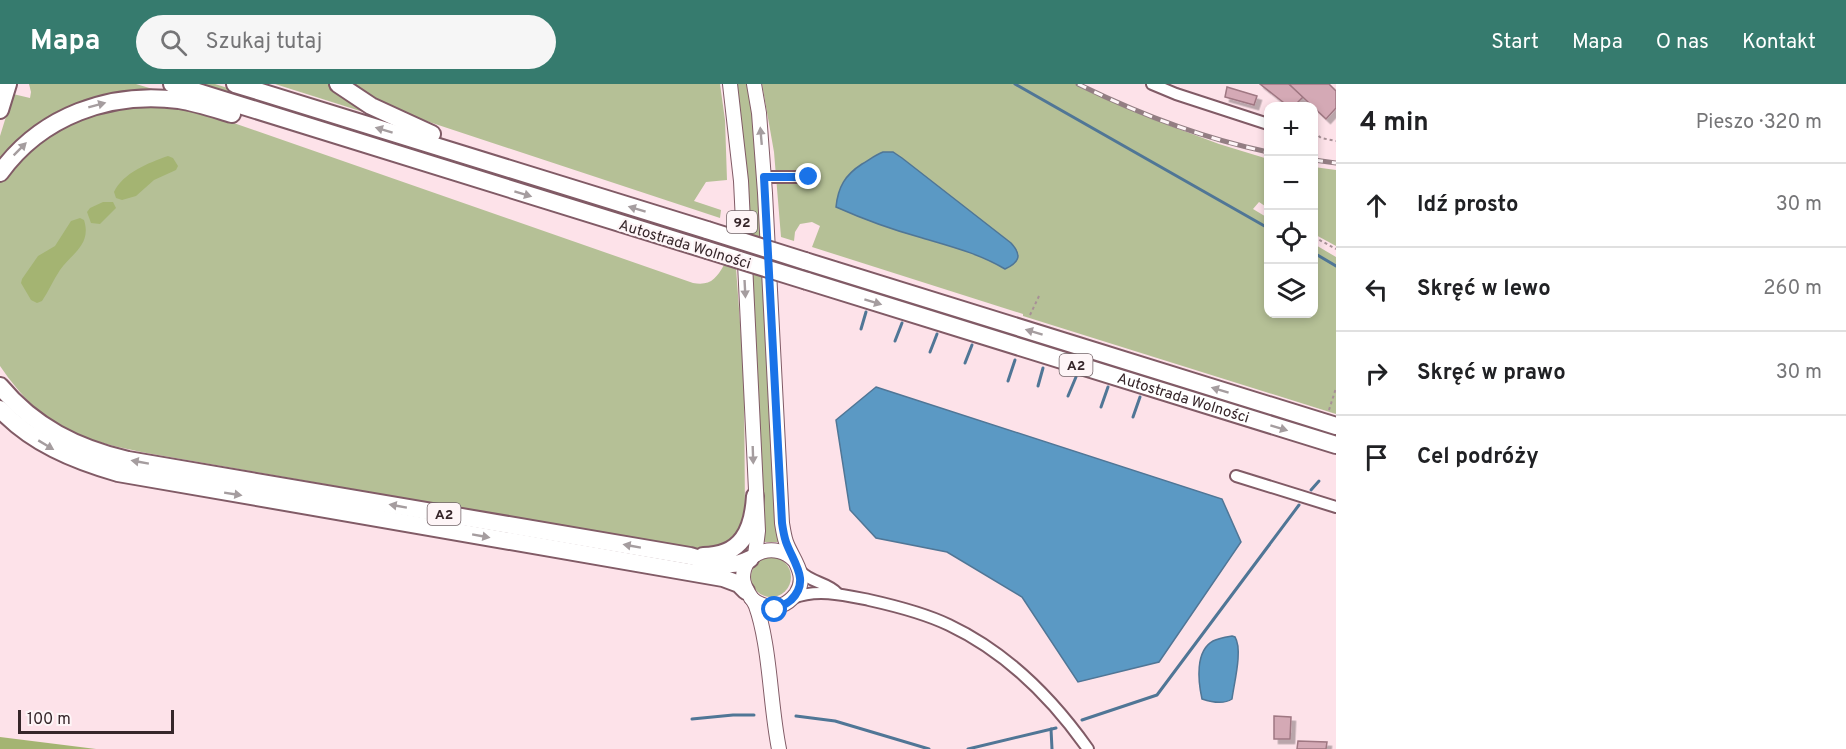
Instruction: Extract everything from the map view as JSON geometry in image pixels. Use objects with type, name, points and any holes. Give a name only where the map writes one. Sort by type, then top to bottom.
[{"type":"highway","points":[[0,110],[8,84]]},
{"type":"highway","name":"Autostrada Wolności","points":[[172,84],[1336,445]]},
{"type":"highway","name":"Autostrada Wolności","points":[[235,84],[805,261],[1333,418]]},
{"type":"highway","name":"A2","points":[[338,84],[370,106],[393,118],[494,155],[520,171]]},
{"type":"highway","name":"A2","points":[[0,172],[28,141],[56,122],[87,108],[128,100],[180,100],[310,136],[364,144]]},
{"type":"highway","name":"A2","points":[[0,386],[24,412],[52,432],[80,446],[117,457],[690,556],[727,565],[740,564],[753,557]]},
{"type":"highway","name":"A2","points":[[0,409],[15,423],[65,456],[117,473],[723,578],[739,584],[749,595]]},
{"type":"highway","name":"A2","points":[[690,556],[716,555],[734,547],[744,538],[753,516],[755,496]]},
{"type":"main road","name":"92","points":[[730,84],[741,181],[758,531],[753,557],[743,574],[749,595],[757,610],[765,642],[779,749]]},
{"type":"main road","name":"92","points":[[754,84],[759,113],[764,177],[782,523],[785,539],[798,566]]},
{"type":"main road","points":[[749,595],[762,605],[780,606],[793,598],[801,580],[798,566],[789,555],[772,549],[753,557]]},
{"type":"main road","name":"92","points":[[765,642],[773,614],[780,606]]},
{"type":"street","points":[[1152,84],[1176,94],[1264,121]]},
{"type":"street","points":[[764,177],[809,177]]},
{"type":"street","points":[[1236,476],[1336,507]]},
{"type":"street","points":[[798,566],[813,581],[831,586],[837,593]]},
{"type":"street","points":[[793,598],[801,595],[837,593],[922,615],[946,624],[988,647],[1008,662],[1040,692],[1088,749]]},
{"type":"path","points":[[1318,135],[1336,141]]},
{"type":"path","points":[[1318,239],[1336,249]]},
{"type":"path","points":[[1030,315],[1040,294]]},
{"type":"path","points":[[1333,418],[1336,388]]},
{"type":"green space","points":[[29,84],[136,84],[156,90],[155,94],[115,96],[0,163],[0,136],[13,94],[30,98]]},
{"type":"green space","points":[[193,84],[215,84],[465,162],[462,167]]},
{"type":"green space","points":[[275,84],[333,84],[376,116]]},
{"type":"green space","points":[[347,84],[720,84],[725,120],[727,180],[706,182],[694,201],[721,210],[720,218],[408,115],[392,109]]},
{"type":"green space","points":[[735,84],[750,84],[764,228],[779,542],[761,542]]},
{"type":"green space","points":[[762,84],[1075,84],[1168,125],[1264,158],[1264,205],[1259,202],[1253,209],[1264,216],[1264,318],[1318,318],[1318,246],[1336,257],[1336,414],[812,247],[820,226],[812,222],[800,224],[795,232],[794,241],[781,237],[774,152]]},
{"type":"green space","points":[[133,105],[178,107],[225,120],[693,283],[712,280],[724,265],[736,268],[744,377],[745,516],[736,537],[723,546],[705,549],[681,546],[127,449],[84,437],[48,418],[16,388],[0,366],[0,183],[6,173],[53,131],[86,115]]},
{"type":"green space","points":[[168,156],[173,158],[178,166],[176,170],[154,180],[136,196],[122,200],[116,198],[114,192],[123,179],[144,165]]},
{"type":"green space","points":[[1318,168],[1336,170],[1336,246],[1318,236]]},
{"type":"green space","points":[[103,202],[113,202],[116,208],[100,224],[91,223],[87,212],[90,208]]},
{"type":"green space","points":[[80,218],[84,220],[86,229],[83,243],[60,270],[42,301],[37,303],[31,300],[21,283],[22,279],[38,256],[55,246],[71,221]]},
{"type":"green space","points":[[806,269],[1336,433],[1336,439],[806,273]]},
{"type":"green space","points":[[771,557],[785,563],[791,577],[785,591],[771,597],[757,591],[751,577],[757,563]]},
{"type":"green space","points":[[0,737],[96,749],[0,749]]},
{"type":"water","points":[[883,152],[893,152],[902,158],[1011,243],[1018,255],[1014,264],[1005,269],[974,254],[866,220],[836,207],[839,193],[847,177],[862,164]]},
{"type":"water","points":[[876,387],[1222,499],[1241,542],[1159,662],[1078,682],[1022,597],[947,552],[876,538],[850,510],[836,420]]},
{"type":"water","points":[[1235,637],[1238,650],[1232,699],[1213,702],[1202,699],[1199,667],[1203,652],[1213,641]]},
{"type":"building","points":[[1260,84],[1289,84],[1303,97],[1298,102],[1283,102]]},
{"type":"building","points":[[1289,84],[1329,84],[1336,91],[1336,108],[1326,119],[1318,111],[1318,102],[1308,102]]},
{"type":"building","points":[[1227,87],[1257,96],[1254,105],[1225,97]]},
{"type":"building","points":[[1274,716],[1291,717],[1290,739],[1274,739]]},
{"type":"building","points":[[1298,741],[1327,742],[1326,749],[1297,749]]},
{"type":"waterway","points":[[1015,84],[1264,226]]},
{"type":"waterway","points":[[1318,255],[1336,266]]},
{"type":"waterway","points":[[861,329],[866,312]]},
{"type":"waterway","points":[[895,341],[902,323]]},
{"type":"waterway","points":[[930,352],[937,334]]},
{"type":"waterway","points":[[965,363],[972,345]]},
{"type":"waterway","points":[[1008,381],[1015,360]]},
{"type":"waterway","points":[[1038,386],[1043,368]]},
{"type":"waterway","points":[[1068,396],[1076,377]]},
{"type":"waterway","points":[[1101,407],[1108,387]]},
{"type":"waterway","points":[[1133,417],[1140,397]]},
{"type":"waterway","points":[[1311,490],[1319,481]]},
{"type":"waterway","points":[[1082,720],[1157,695],[1299,505]]},
{"type":"waterway","points":[[692,719],[754,715]]},
{"type":"waterway","points":[[796,716],[835,721],[929,749]]},
{"type":"waterway","points":[[968,749],[1056,728]]},
{"type":"waterway","points":[[1051,729],[1052,749]]},
{"type":"railway","points":[[1078,84],[1171,124],[1219,140],[1264,151]]},
{"type":"railway","points":[[1318,161],[1336,163]]},
{"type":"route","points":[[775,610],[793,598],[801,580],[800,571],[785,539],[782,523],[764,177],[809,177]]}]
